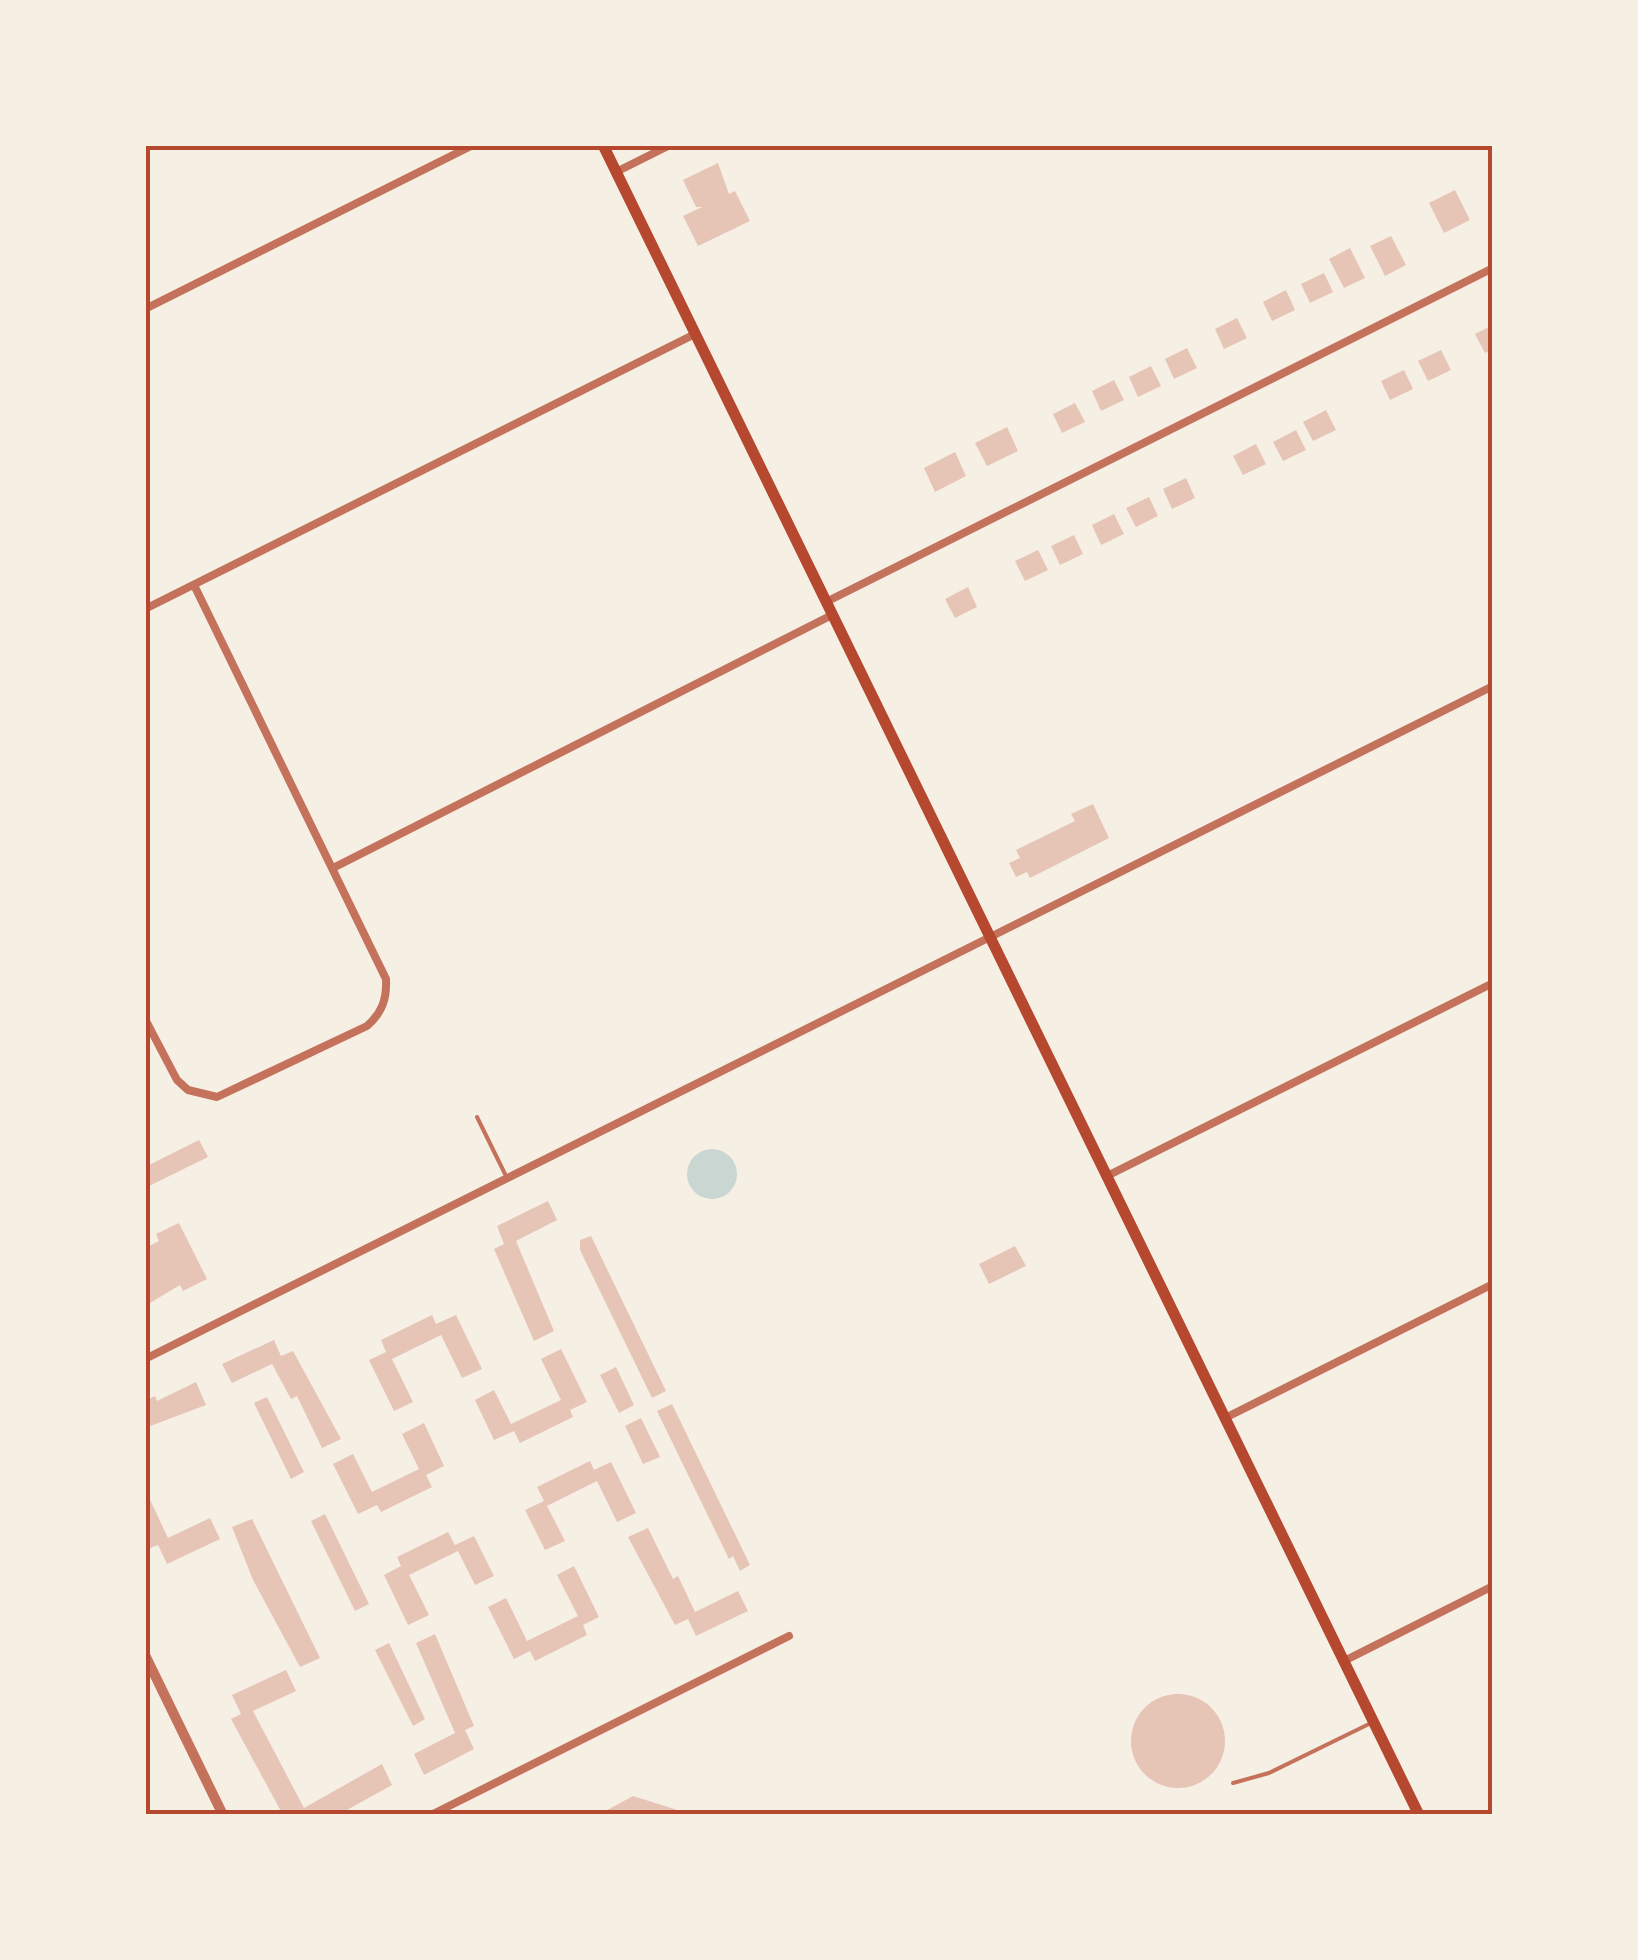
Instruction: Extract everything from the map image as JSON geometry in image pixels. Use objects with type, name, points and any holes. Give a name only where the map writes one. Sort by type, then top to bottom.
[{"type":"main road","points":[[603,145],[1418,1815]]},
{"type":"street","points":[[145,309],[473,145]]},
{"type":"street","points":[[616,172],[670,145]]},
{"type":"street","points":[[826,602],[1493,268]]},
{"type":"street","points":[[145,609],[695,334]]},
{"type":"street","points":[[145,1019],[177,1080],[202,1096],[228,1095],[367,1026],[383,1007],[386,980],[194,585]]},
{"type":"street","points":[[333,868],[832,615]]},
{"type":"street","points":[[145,1359],[1493,686]]},
{"type":"street","points":[[1107,1176],[1493,983]]},
{"type":"street","points":[[1225,1418],[1493,1284]]},
{"type":"street","points":[[1344,1661],[1493,1586]]},
{"type":"street","points":[[431,1815],[789,1636]]},
{"type":"street","points":[[145,1655],[223,1815]]},
{"type":"lane","points":[[477,1117],[508,1178]]},
{"type":"lane","points":[[1233,1784],[1269,1774],[1373,1722]]},
{"type":"shaded area","points":[[712,1149],[729,1157],[737,1174],[729,1191],[712,1199],[695,1191],[687,1174],[695,1157]]},
{"type":"building","points":[[718,163],[729,194],[735,191],[750,221],[698,246],[683,216],[702,207],[696,207],[683,180]]},
{"type":"building","points":[[1455,190],[1470,220],[1444,233],[1429,203]]},
{"type":"building","points":[[1391,236],[1406,265],[1385,276],[1370,246]]},
{"type":"building","points":[[1350,248],[1365,278],[1344,288],[1329,259]]},
{"type":"building","points":[[1324,273],[1333,292],[1310,303],[1301,284]]},
{"type":"building","points":[[1286,290],[1295,310],[1272,321],[1263,302]]},
{"type":"building","points":[[1237,318],[1247,338],[1224,349],[1215,329]]},
{"type":"building","points":[[1493,325],[1493,349],[1485,353],[1475,334]]},
{"type":"building","points":[[1187,348],[1197,368],[1174,379],[1165,359]]},
{"type":"building","points":[[1441,350],[1451,370],[1428,381],[1418,361]]},
{"type":"building","points":[[1151,366],[1161,386],[1138,397],[1129,377]]},
{"type":"building","points":[[1404,370],[1413,389],[1390,400],[1381,381]]},
{"type":"building","points":[[1114,380],[1124,400],[1101,411],[1092,391]]},
{"type":"building","points":[[1075,403],[1085,422],[1062,433],[1053,414]]},
{"type":"building","points":[[1326,410],[1336,430],[1313,441],[1303,422]]},
{"type":"building","points":[[1007,427],[1018,451],[987,466],[975,443]]},
{"type":"building","points":[[1296,430],[1306,450],[1283,461],[1273,442]]},
{"type":"building","points":[[1256,444],[1266,464],[1243,475],[1233,456]]},
{"type":"building","points":[[955,452],[966,476],[935,492],[924,468]]},
{"type":"building","points":[[1186,478],[1195,498],[1172,509],[1163,489]]},
{"type":"building","points":[[1149,497],[1158,516],[1136,527],[1126,508]]},
{"type":"building","points":[[1114,514],[1124,534],[1101,545],[1092,525]]},
{"type":"building","points":[[1074,535],[1083,554],[1060,565],[1051,546]]},
{"type":"building","points":[[1038,550],[1048,570],[1025,581],[1015,561]]},
{"type":"building","points":[[968,587],[977,607],[955,618],[945,599]]},
{"type":"building","points":[[1093,804],[1109,838],[1030,878],[1027,872],[1016,877],[1009,863],[1020,858],[1016,850],[1075,821],[1071,814]]},
{"type":"building","points":[[199,1140],[208,1157],[145,1188],[145,1167]]},
{"type":"building","points":[[548,1201],[557,1220],[516,1241],[554,1331],[534,1341],[494,1249],[504,1244],[497,1226]]},
{"type":"building","points":[[179,1223],[207,1279],[183,1291],[180,1285],[145,1306],[145,1248],[159,1241],[156,1234]]},
{"type":"building","points":[[591,1236],[666,1391],[652,1398],[580,1250],[580,1240]]},
{"type":"building","points":[[1015,1246],[1026,1266],[989,1284],[979,1264]]},
{"type":"building","points":[[432,1315],[436,1324],[456,1315],[482,1369],[462,1378],[441,1335],[392,1359],[413,1402],[394,1411],[369,1360],[386,1352],[381,1340]]},
{"type":"building","points":[[274,1340],[281,1356],[293,1351],[341,1439],[322,1448],[297,1396],[291,1399],[272,1364],[232,1383],[222,1364]]},
{"type":"building","points":[[561,1349],[587,1402],[570,1410],[573,1417],[520,1443],[514,1431],[494,1440],[475,1400],[494,1390],[511,1424],[561,1400],[541,1359]]},
{"type":"building","points":[[616,1367],[634,1405],[619,1413],[600,1375]]},
{"type":"building","points":[[196,1382],[206,1405],[145,1428],[145,1401],[155,1396],[157,1401]]},
{"type":"building","points":[[267,1397],[304,1472],[291,1479],[254,1403]]},
{"type":"building","points":[[672,1404],[750,1565],[740,1571],[733,1556],[729,1559],[657,1411]]},
{"type":"building","points":[[641,1418],[660,1457],[643,1464],[625,1426]]},
{"type":"building","points":[[424,1423],[444,1466],[426,1475],[432,1487],[381,1512],[377,1505],[358,1514],[333,1464],[353,1454],[372,1492],[419,1469],[402,1434]]},
{"type":"building","points":[[590,1461],[594,1470],[611,1462],[636,1513],[617,1522],[597,1481],[547,1506],[565,1541],[545,1550],[525,1510],[544,1501],[537,1487]]},
{"type":"building","points":[[145,1489],[168,1538],[210,1518],[220,1539],[167,1564],[158,1545],[148,1549],[145,1542]]},
{"type":"building","points":[[325,1514],[369,1604],[355,1611],[311,1521]]},
{"type":"building","points":[[252,1519],[320,1658],[300,1667],[253,1580],[232,1527]]},
{"type":"building","points":[[648,1528],[673,1579],[678,1576],[695,1612],[738,1591],[748,1611],[696,1636],[688,1619],[675,1625],[628,1537]]},
{"type":"building","points":[[448,1532],[455,1545],[474,1536],[494,1576],[475,1585],[458,1551],[409,1575],[429,1615],[408,1625],[384,1575],[401,1566],[397,1557]]},
{"type":"building","points":[[574,1566],[599,1617],[583,1625],[587,1635],[535,1661],[530,1651],[514,1659],[488,1607],[506,1598],[527,1641],[578,1616],[557,1575]]},
{"type":"building","points":[[435,1634],[474,1726],[465,1730],[474,1749],[424,1775],[414,1754],[455,1733],[416,1643]]},
{"type":"building","points":[[389,1643],[425,1719],[413,1726],[375,1650]]},
{"type":"building","points":[[286,1670],[296,1691],[253,1711],[304,1808],[382,1764],[392,1785],[338,1815],[283,1815],[231,1719],[241,1714],[232,1695]]},
{"type":"building","points":[[1178,1694],[1196,1698],[1211,1708],[1221,1723],[1225,1741],[1221,1759],[1211,1774],[1196,1784],[1178,1788],[1160,1784],[1145,1774],[1135,1759],[1131,1741],[1135,1723],[1145,1708],[1160,1698]]},
{"type":"building","points":[[633,1796],[690,1814],[690,1815],[598,1815]]}]
